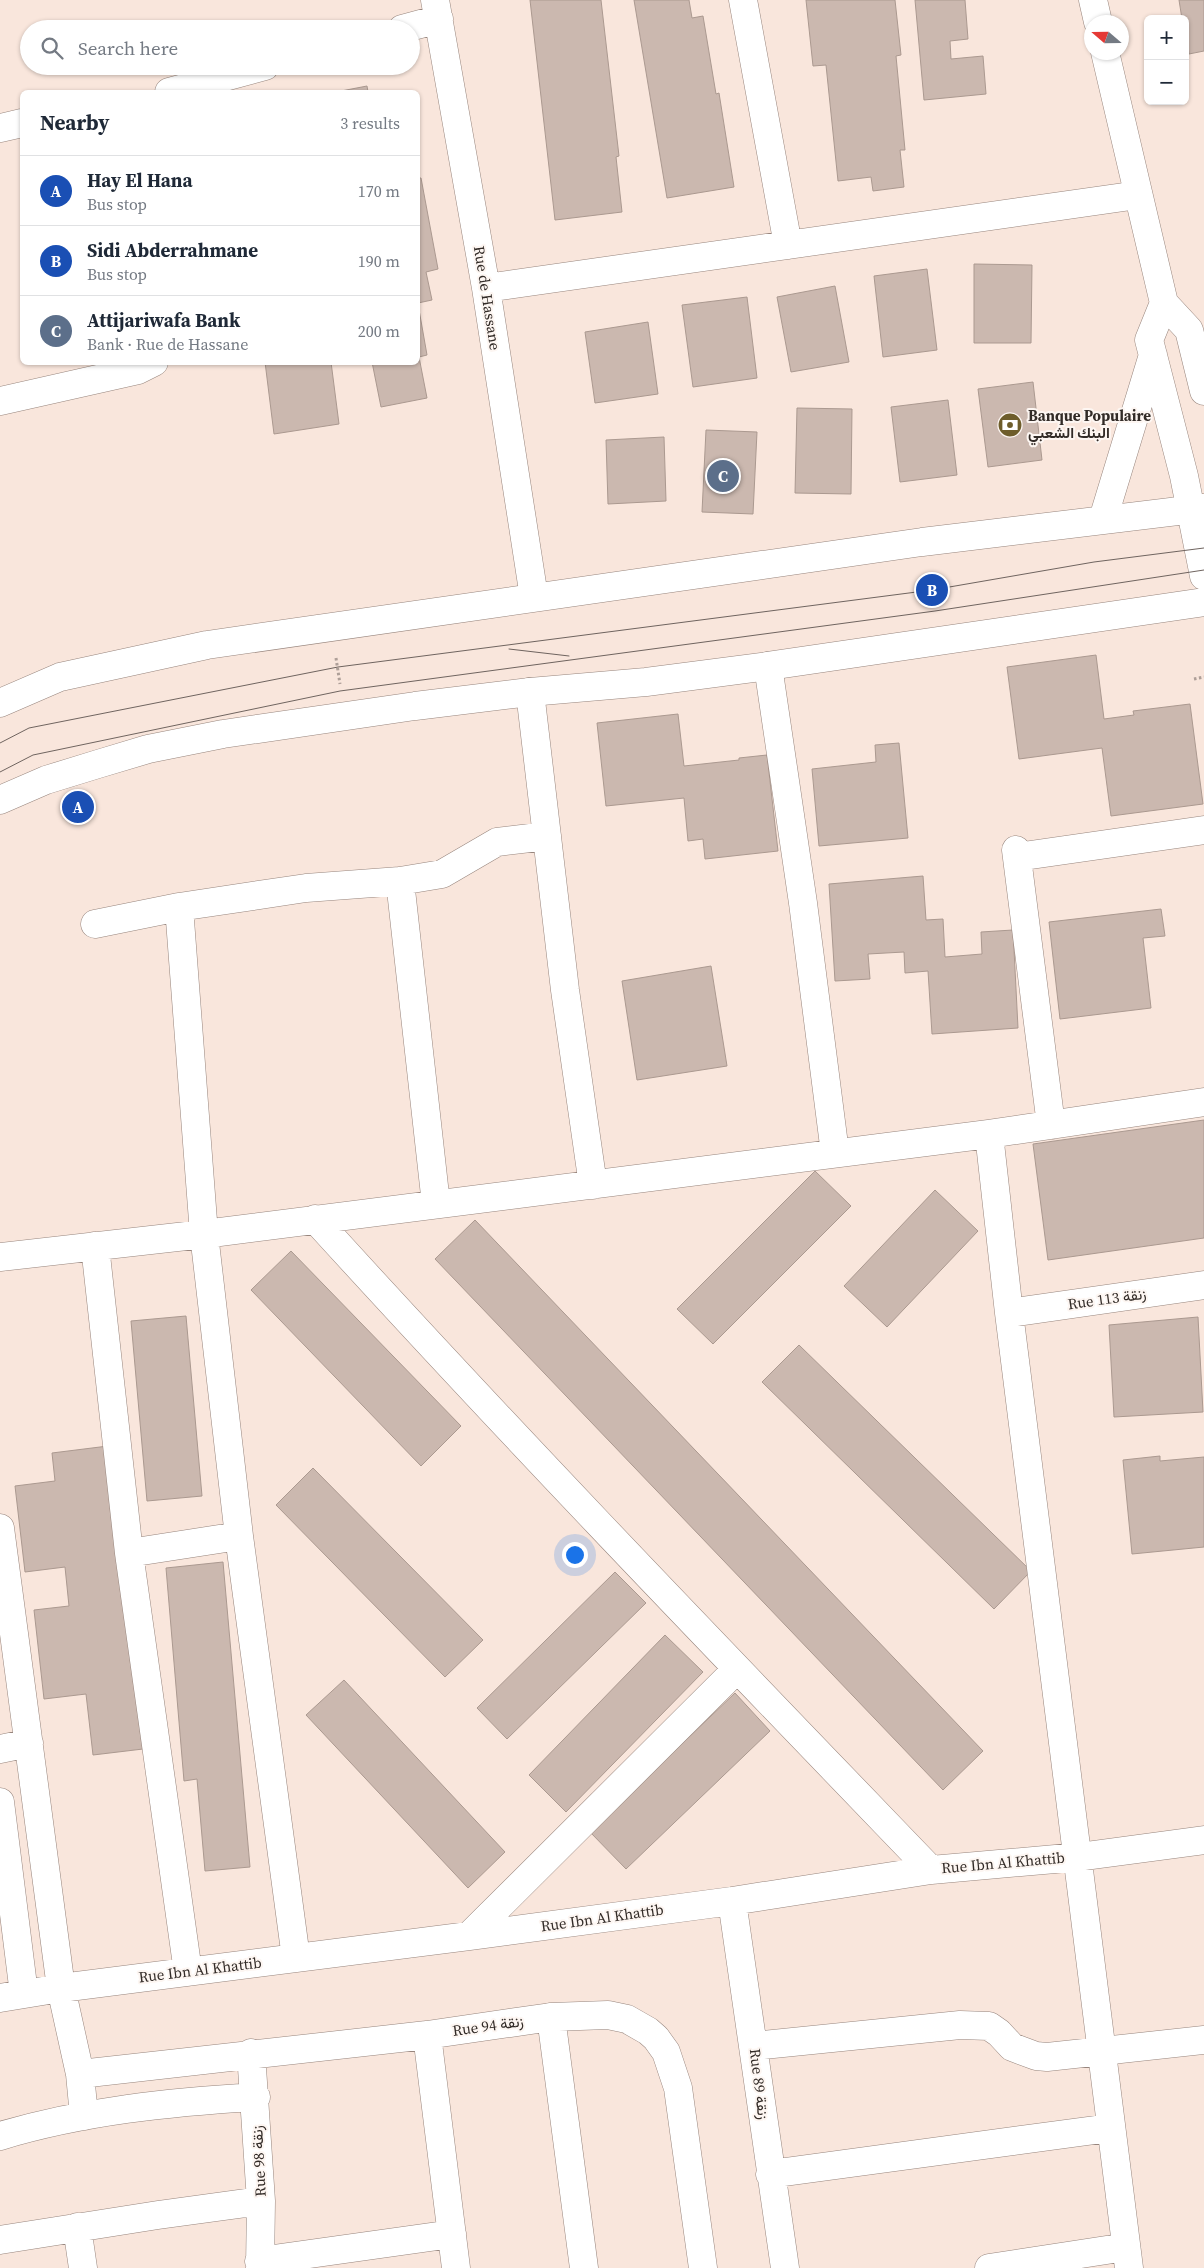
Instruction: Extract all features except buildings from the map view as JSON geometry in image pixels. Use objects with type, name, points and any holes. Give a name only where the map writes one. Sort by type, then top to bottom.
[{"type":"street","points":[[743,0],[788,245]]},
{"type":"street","points":[[1093,0],[1096,15]]},
{"type":"street","points":[[418,20],[437,9]]},
{"type":"street","name":"Rue de Hassane","points":[[437,9],[486,288],[534,597]]},
{"type":"street","points":[[1107,60],[1164,303],[1188,330],[1204,390]]},
{"type":"street","points":[[176,90],[232,75]]},
{"type":"street","points":[[0,128],[20,123]]},
{"type":"street","points":[[486,288],[1138,195]]},
{"type":"street","points":[[1164,303],[1150,340],[1197,509],[1204,576]]},
{"type":"street","points":[[1102,519],[1153,354]]},
{"type":"street","points":[[0,401],[138,370],[148,365]]},
{"type":"street","points":[[0,703],[60,677],[207,645],[330,626],[452,611],[534,597],[1102,519],[1197,509]]},
{"type":"street","points":[[0,800],[46,780],[148,749],[223,734],[415,706],[530,692],[646,682],[768,666],[1204,602]]},
{"type":"street","points":[[768,666],[775,701],[803,903],[835,1153]]},
{"type":"street","points":[[530,692],[565,990],[593,1184]]},
{"type":"street","points":[[1050,1125],[1016,854],[1204,830]]},
{"type":"street","points":[[94,924],[179,908],[306,888],[400,881],[442,874],[497,842],[547,836]]},
{"type":"street","points":[[400,881],[436,1204]]},
{"type":"street","points":[[179,908],[204,1234],[239,1536],[296,1958]]},
{"type":"street","points":[[0,1257],[204,1234],[989,1134],[1204,1102]]},
{"type":"street","points":[[989,1134],[1009,1313],[1127,2258],[989,2268]]},
{"type":"street","points":[[315,1219],[413,1327],[737,1669],[931,1870]]},
{"type":"street","points":[[96,1246],[129,1553],[188,1972]]},
{"type":"street","name":"Rue 113 زنقة","points":[[1009,1313],[1204,1285]]},
{"type":"street","points":[[0,1528],[61,1988],[80,2074],[84,2116]]},
{"type":"street","points":[[129,1553],[239,1536]]},
{"type":"street","points":[[469,1936],[737,1669]]},
{"type":"street","points":[[0,1748],[28,1742]]},
{"type":"street","points":[[0,1802],[12,1996]]},
{"type":"street","name":"Rue Ibn Al Khattib","points":[[12,1996],[61,1988],[732,1901],[931,1870],[1078,1857],[1204,1840]]},
{"type":"street","name":"Rue 89 زنقة","points":[[732,1901],[785,2268]]},
{"type":"street","name":"Rue 94 زنقة","points":[[80,2074],[251,2053],[427,2035],[551,2017],[608,2015],[627,2019],[648,2031],[666,2052],[678,2088],[703,2268]]},
{"type":"street","points":[[551,2017],[584,2268]]},
{"type":"street","points":[[754,2046],[960,2025],[983,2025],[995,2029],[1012,2047],[1036,2056],[1102,2052],[1204,2040]]},
{"type":"street","points":[[427,2035],[456,2268]]},
{"type":"street","name":"Rue 98 زنقة","points":[[251,2053],[256,2097],[261,2201],[260,2265]]},
{"type":"street","points":[[0,2136],[37,2125],[144,2106],[256,2097]]},
{"type":"street","points":[[770,2174],[1110,2128]]},
{"type":"street","points":[[0,2240],[261,2201]]},
{"type":"street","points":[[77,2227],[83,2268]]},
{"type":"street","points":[[260,2265],[452,2234]]},
{"type":"path","points":[[330,626],[338,667],[340,691],[334,719]]},
{"type":"path","points":[[1194,679],[1204,677]]},
{"type":"tram line","points":[[0,743],[29,728],[338,667],[932,590],[1094,562],[1204,548]]},
{"type":"tram line","points":[[0,772],[33,755],[340,691],[935,611],[1204,570]]},
{"type":"tram line","points":[[509,649],[569,656]]},
{"type":"place","name":"Banque Populaire البنك الشعبي","points":[[1010,425]]},
{"type":"place","name":"Attijariwafa Bank","points":[[723,476]]},
{"type":"place","name":"Sidi Abderrahmane","points":[[932,590]]},
{"type":"place","name":"Hay El Hana","points":[[78,807]]}]
